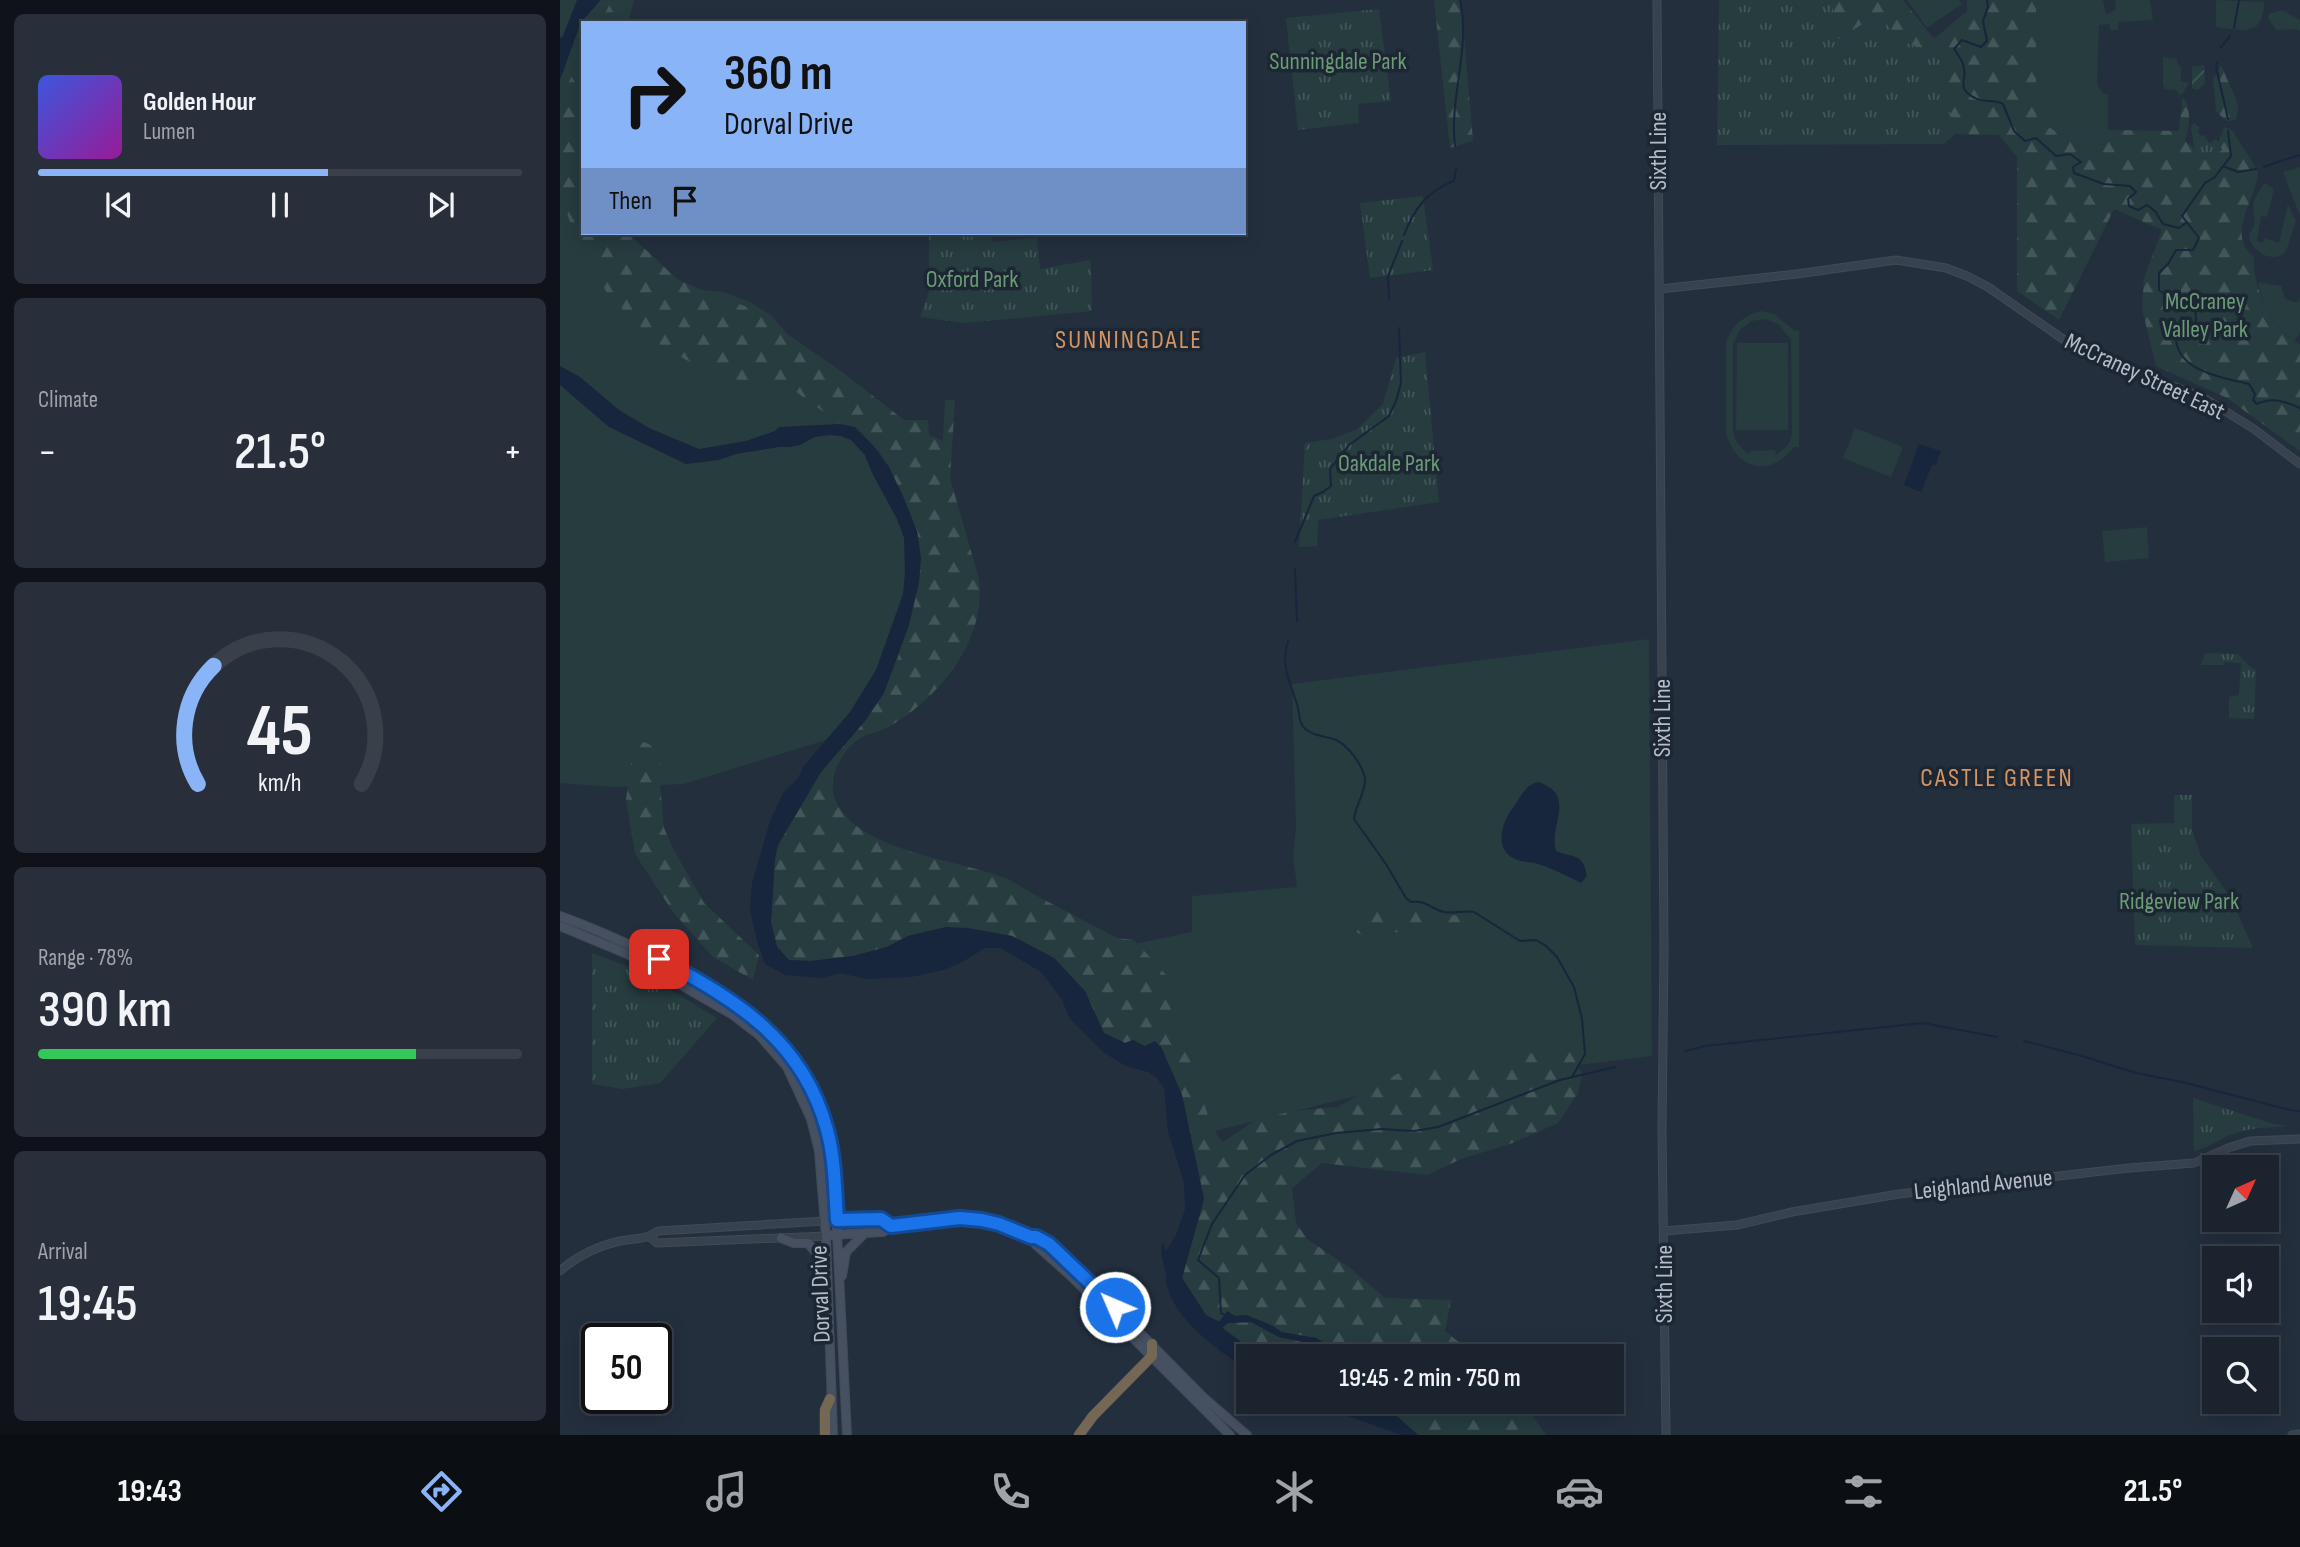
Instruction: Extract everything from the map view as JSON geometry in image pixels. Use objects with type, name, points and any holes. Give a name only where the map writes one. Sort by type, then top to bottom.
[{"type":"highway","points":[[1079,1435],[1093,1416],[1152,1356],[1152,1343]]},
{"type":"highway","points":[[825,1435],[825,1410],[830,1399]]},
{"type":"main road","name":"Dorval Drive","points":[[560,915],[626,941],[744,1009],[780,1042],[800,1067],[820,1107],[831,1151],[838,1235],[847,1435]]},
{"type":"main road","name":"Dorval Drive","points":[[560,926],[626,954],[733,1015],[759,1035],[787,1067],[817,1138],[826,1236],[833,1435]]},
{"type":"main road","points":[[826,1236],[883,1232],[891,1226],[960,1218],[999,1224],[1036,1237],[1056,1249],[1203,1397],[1247,1435]]},
{"type":"main road","points":[[825,1221],[881,1219],[891,1226]]},
{"type":"main road","points":[[839,1289],[846,1252],[864,1234]]},
{"type":"main road","points":[[1031,1237],[1036,1245],[1230,1435]]},
{"type":"main road","points":[[781,1238],[794,1243],[808,1243],[826,1265]]},
{"type":"street","name":"Sixth Line","points":[[1657,0],[1666,1435]]},
{"type":"street","name":"McCraney Street East","points":[[1660,289],[1896,260],[1946,268],[1988,287],[2070,344],[2204,398],[2254,429],[2300,464]]},
{"type":"street","name":"Leighland Avenue","points":[[1664,1231],[1737,1225],[1792,1212],[1899,1194],[2194,1163],[2228,1148],[2250,1142],[2300,1139]]},
{"type":"street","points":[[560,1272],[575,1260],[600,1247],[650,1237],[657,1231],[825,1221]]},
{"type":"street","points":[[650,1237],[657,1243],[826,1236]]},
{"type":"street","points":[[2291,1435],[2300,1434]]},
{"type":"green space","points":[[560,0],[629,0],[618,21],[581,21],[581,235],[587,235],[682,288],[724,292],[750,302],[771,315],[806,355],[978,596],[969,639],[941,678],[897,718],[684,784],[612,787],[560,783]]},
{"type":"green space","points":[[612,0],[634,0],[629,21],[601,21]]},
{"type":"green space","points":[[1434,0],[1461,0],[1473,141],[1450,148]]},
{"type":"green space","points":[[1719,0],[1833,0],[1833,38],[1839,39],[1877,15],[1906,43],[1935,53],[1945,69],[1946,93],[1955,134],[1944,144],[1717,145]]},
{"type":"green space","name":"McCraney Valley Park","points":[[1833,0],[1903,0],[1934,39],[1967,11],[1967,0],[2039,0],[2036,8],[2036,115],[2051,129],[2104,145],[2108,130],[2179,131],[2184,98],[2189,113],[2185,141],[2193,147],[2195,156],[2208,159],[2222,150],[2218,143],[2224,127],[2232,130],[2258,171],[2242,226],[2242,237],[2246,248],[2254,257],[2260,294],[2281,330],[2300,344],[2300,451],[2227,398],[2156,366],[2142,309],[2144,278],[2162,230],[2114,209],[2059,320],[2017,291],[2017,157],[1999,135],[1955,134],[1946,93],[1945,69],[1935,53],[1906,43],[1877,15],[1839,39],[1832,38]]},
{"type":"green space","points":[[1907,0],[1959,0],[1962,4],[1927,28]]},
{"type":"green space","points":[[2039,0],[2103,0],[2106,14],[2109,14],[2116,9],[2115,0],[2150,0],[2153,20],[2119,22],[2118,30],[2111,30],[2109,24],[2099,25],[2097,85],[2108,95],[2108,130],[2104,145],[2059,133],[2036,115],[2036,8]]},
{"type":"green space","points":[[2216,0],[2264,2],[2263,13],[2256,26],[2250,29],[2216,27]]},
{"type":"green space","name":"Sunningdale Park","points":[[1379,9],[1391,101],[1358,104],[1359,123],[1298,130],[1286,18]]},
{"type":"green space","points":[[2282,10],[2300,20],[2300,31],[2276,30],[2268,18],[2269,14]]},
{"type":"green space","points":[[2163,57],[2177,59],[2181,68],[2181,81],[2189,83],[2182,95],[2176,90],[2165,89],[2163,85]]},
{"type":"green space","points":[[581,59],[581,235],[630,235],[677,279],[750,308],[842,372],[904,420],[928,420],[929,435],[943,441],[945,400],[955,400],[950,478],[979,579],[975,624],[967,646],[955,666],[924,701],[887,728],[862,737],[849,747],[835,771],[834,796],[844,814],[861,829],[882,841],[1000,876],[1117,938],[1134,940],[1169,978],[1168,991],[1177,1029],[1197,1077],[1210,1120],[1223,1142],[1254,1121],[1292,1111],[1338,1107],[1406,1069],[1452,1069],[1497,1063],[1559,1046],[1569,1049],[1582,1074],[1578,1093],[1558,1123],[1510,1144],[1461,1159],[1427,1175],[1322,1163],[1292,1188],[1296,1223],[1307,1239],[1350,1268],[1385,1298],[1451,1300],[1445,1331],[1461,1344],[1326,1344],[1316,1338],[1281,1332],[1246,1315],[1220,1322],[1206,1315],[1182,1278],[1204,1199],[1182,1095],[1161,1047],[1145,1046],[1133,1040],[1125,1043],[1104,1033],[1085,992],[1054,958],[1012,936],[946,927],[908,936],[887,947],[853,956],[811,961],[789,960],[777,947],[771,922],[778,845],[821,772],[865,721],[891,678],[909,625],[919,582],[921,558],[917,531],[889,467],[878,450],[855,428],[840,424],[795,391],[771,390],[740,382],[695,365],[657,343],[609,296],[588,262],[573,230],[563,202],[560,180],[560,99]]},
{"type":"green space","points":[[2204,65],[2205,83],[2198,90],[2192,88],[2192,67]]},
{"type":"green space","points":[[2221,65],[2237,102],[2236,120],[2226,121],[2216,111],[2213,79]]},
{"type":"green space","points":[[2195,123],[2200,128],[2197,131],[2201,136],[2204,135],[2210,144],[2216,139],[2222,150],[2208,159],[2195,156],[2191,126]]},
{"type":"green space","points":[[2300,167],[2300,216],[2283,172]]},
{"type":"green space","points":[[2265,183],[2274,189],[2267,217],[2261,216],[2257,241],[2263,243],[2265,238],[2279,243],[2288,204],[2296,221],[2286,251],[2276,257],[2261,253],[2250,237],[2255,223],[2254,202]]},
{"type":"green space","points":[[1423,196],[1433,270],[1370,278],[1360,203]]},
{"type":"green space","name":"Oxford Park","points":[[929,235],[991,235],[993,242],[1037,237],[1040,269],[1091,260],[1092,311],[964,323],[920,317],[929,292]]},
{"type":"green space","points":[[2258,282],[2281,286],[2285,299],[2298,303],[2300,298],[2300,333],[2294,342],[2270,316]]},
{"type":"green space","points":[[1761,311],[1774,314],[1799,331],[1799,447],[1794,447],[1785,457],[1765,466],[1755,466],[1737,455],[1726,433],[1726,344],[1735,327]],"holes":[[[1766,319],[1779,325],[1791,340],[1792,435],[1788,445],[1776,455],[1775,450],[1750,451],[1749,455],[1737,443],[1733,432],[1733,344],[1740,330],[1751,321]]]},
{"type":"green space","points":[[1737,343],[1788,343],[1788,430],[1736,430]]},
{"type":"green space","name":"Oakdale Park","points":[[1425,352],[1439,502],[1318,520],[1317,546],[1299,547],[1305,443],[1332,439],[1357,429],[1383,404],[1396,358]]},
{"type":"green space","points":[[1855,428],[1903,447],[1891,477],[1843,458]]},
{"type":"green space","points":[[2147,527],[2149,558],[2105,562],[2102,531]]},
{"type":"green space","points":[[1649,639],[1652,1056],[1490,1076],[1352,1097],[1211,1132],[1125,946],[1192,932],[1192,896],[1297,887],[1293,856],[1296,829],[1292,684]]},
{"type":"green space","points":[[2205,653],[2238,654],[2256,670],[2254,719],[2229,718],[2229,697],[2239,695],[2241,663],[2201,665]]},
{"type":"green space","points":[[644,742],[661,750],[659,774],[664,828],[674,850],[704,903],[759,955],[753,980],[713,957],[673,912],[635,854],[626,799],[633,751]]},
{"type":"green space","name":"Ridgeview Park","points":[[2174,795],[2192,795],[2192,830],[2201,856],[2230,897],[2253,948],[2135,945],[2131,824],[2174,823]]},
{"type":"green space","points":[[1413,905],[1428,910],[1428,917],[1444,919],[1445,916],[1472,914],[1497,931],[1490,935],[1469,922],[1455,928],[1440,927],[1364,936],[1356,932],[1368,909],[1409,909]]},
{"type":"green space","points":[[592,953],[637,970],[717,1018],[660,1083],[623,1089],[592,1084]]},
{"type":"green space","points":[[2193,1098],[2273,1124],[2288,1126],[2237,1132],[2194,1151]]},
{"type":"green space","points":[[1251,1322],[1279,1337],[1312,1344],[1244,1344],[1222,1327],[1228,1323]]},
{"type":"green space","points":[[1394,1414],[1531,1414],[1546,1435],[1418,1435]]},
{"type":"water","points":[[577,0],[601,0],[581,21],[560,80],[560,38]]},
{"type":"water","points":[[560,366],[580,377],[619,410],[649,428],[699,449],[746,441],[775,431],[779,427],[840,424],[855,427],[869,441],[889,467],[917,531],[921,558],[919,582],[909,625],[884,693],[865,721],[821,772],[778,845],[771,922],[777,947],[789,960],[811,961],[853,956],[887,947],[908,936],[946,927],[1012,936],[1054,958],[1085,991],[1104,1033],[1125,1043],[1133,1040],[1145,1046],[1155,1041],[1161,1047],[1182,1095],[1204,1199],[1182,1278],[1206,1315],[1219,1322],[1227,1311],[1235,1316],[1246,1315],[1281,1332],[1316,1338],[1326,1344],[1312,1344],[1279,1337],[1251,1322],[1228,1323],[1222,1328],[1244,1344],[1236,1344],[1236,1362],[1200,1334],[1180,1312],[1167,1287],[1162,1254],[1162,1243],[1166,1251],[1176,1235],[1185,1209],[1184,1182],[1168,1132],[1164,1088],[1157,1078],[1148,1072],[1126,1066],[1103,1052],[1070,1019],[1061,998],[1041,972],[1000,948],[985,948],[944,970],[911,977],[866,979],[840,973],[823,978],[785,975],[765,964],[750,910],[752,883],[770,821],[783,793],[850,712],[876,670],[903,594],[904,538],[865,455],[851,440],[829,435],[815,437],[800,445],[686,464],[609,427],[560,385]]},
{"type":"water","points":[[1919,444],[1941,451],[1921,492],[1904,485]]},
{"type":"water","points":[[1538,782],[1557,795],[1559,812],[1555,831],[1556,851],[1577,858],[1583,863],[1587,876],[1581,883],[1547,867],[1518,860],[1510,856],[1502,845],[1502,830],[1508,816],[1526,789]]},
{"type":"water","points":[[1342,1414],[1394,1414],[1418,1435],[1401,1435]]},
{"type":"waterway","points":[[1455,146],[1455,109],[1463,37],[1460,0]]},
{"type":"waterway","points":[[1987,0],[1988,7],[1983,21],[1987,41],[1981,47],[1962,40],[1954,49],[1963,64],[1965,90],[1978,99],[2003,104],[2014,131],[2025,141],[2036,138],[2056,156],[2070,154],[2081,162],[2073,167],[2074,173],[2104,184],[2130,186],[2136,192],[2128,199],[2129,206],[2138,210],[2147,205],[2155,211],[2163,224],[2179,228],[2186,223]]},
{"type":"waterway","points":[[2234,28],[2239,0]]},
{"type":"waterway","points":[[2221,47],[2230,36]]},
{"type":"waterway","points":[[2217,62],[2228,119]]},
{"type":"waterway","points":[[2224,165],[2231,156],[2228,131]]},
{"type":"waterway","points":[[2264,167],[2300,155]]},
{"type":"waterway","points":[[2256,169],[2238,172],[2223,166],[2215,177],[2205,183],[2182,216],[2199,238],[2193,250],[2176,250],[2159,273],[2159,290],[2172,298],[2191,296],[2195,301],[2196,322],[2176,333],[2177,346],[2190,364],[2213,375],[2249,384],[2255,394],[2253,400],[2257,404],[2279,401],[2300,408]]},
{"type":"waterway","points":[[1404,235],[1423,202],[1436,190],[1454,181],[1456,169]]},
{"type":"waterway","points":[[1389,300],[1388,276],[1402,241]]},
{"type":"waterway","points":[[1295,542],[1314,496],[1331,486],[1330,469],[1349,445],[1389,416],[1401,383],[1399,328]]},
{"type":"waterway","points":[[1295,569],[1297,621]]},
{"type":"waterway","points":[[1288,641],[1285,665],[1301,723],[1305,729],[1341,743],[1358,762],[1365,782],[1354,819],[1406,898],[1411,902],[1425,903],[1439,911],[1474,912],[1520,941],[1536,940],[1557,957],[1574,987],[1582,1019],[1585,1054],[1572,1077]]},
{"type":"waterway","points":[[1685,1051],[1705,1046],[1923,1023],[1997,1037]]},
{"type":"waterway","points":[[2024,1041],[2136,1073],[2300,1111]]},
{"type":"waterway","points":[[1223,1314],[1219,1278],[1198,1260],[1212,1224],[1245,1175],[1271,1155],[1297,1141],[1336,1133],[1381,1129],[1414,1131],[1438,1127],[1560,1080],[1615,1067]]},
{"type":"district","name":"SUNNINGDALE","points":[[1129,339]]},
{"type":"district","name":"CASTLE GREEN","points":[[1997,777]]},
{"type":"route","points":[[659,959],[757,1019],[800,1067],[820,1107],[827,1130],[834,1172],[837,1220],[881,1219],[891,1226],[960,1218],[999,1224],[1049,1244],[1115,1307]]}]
